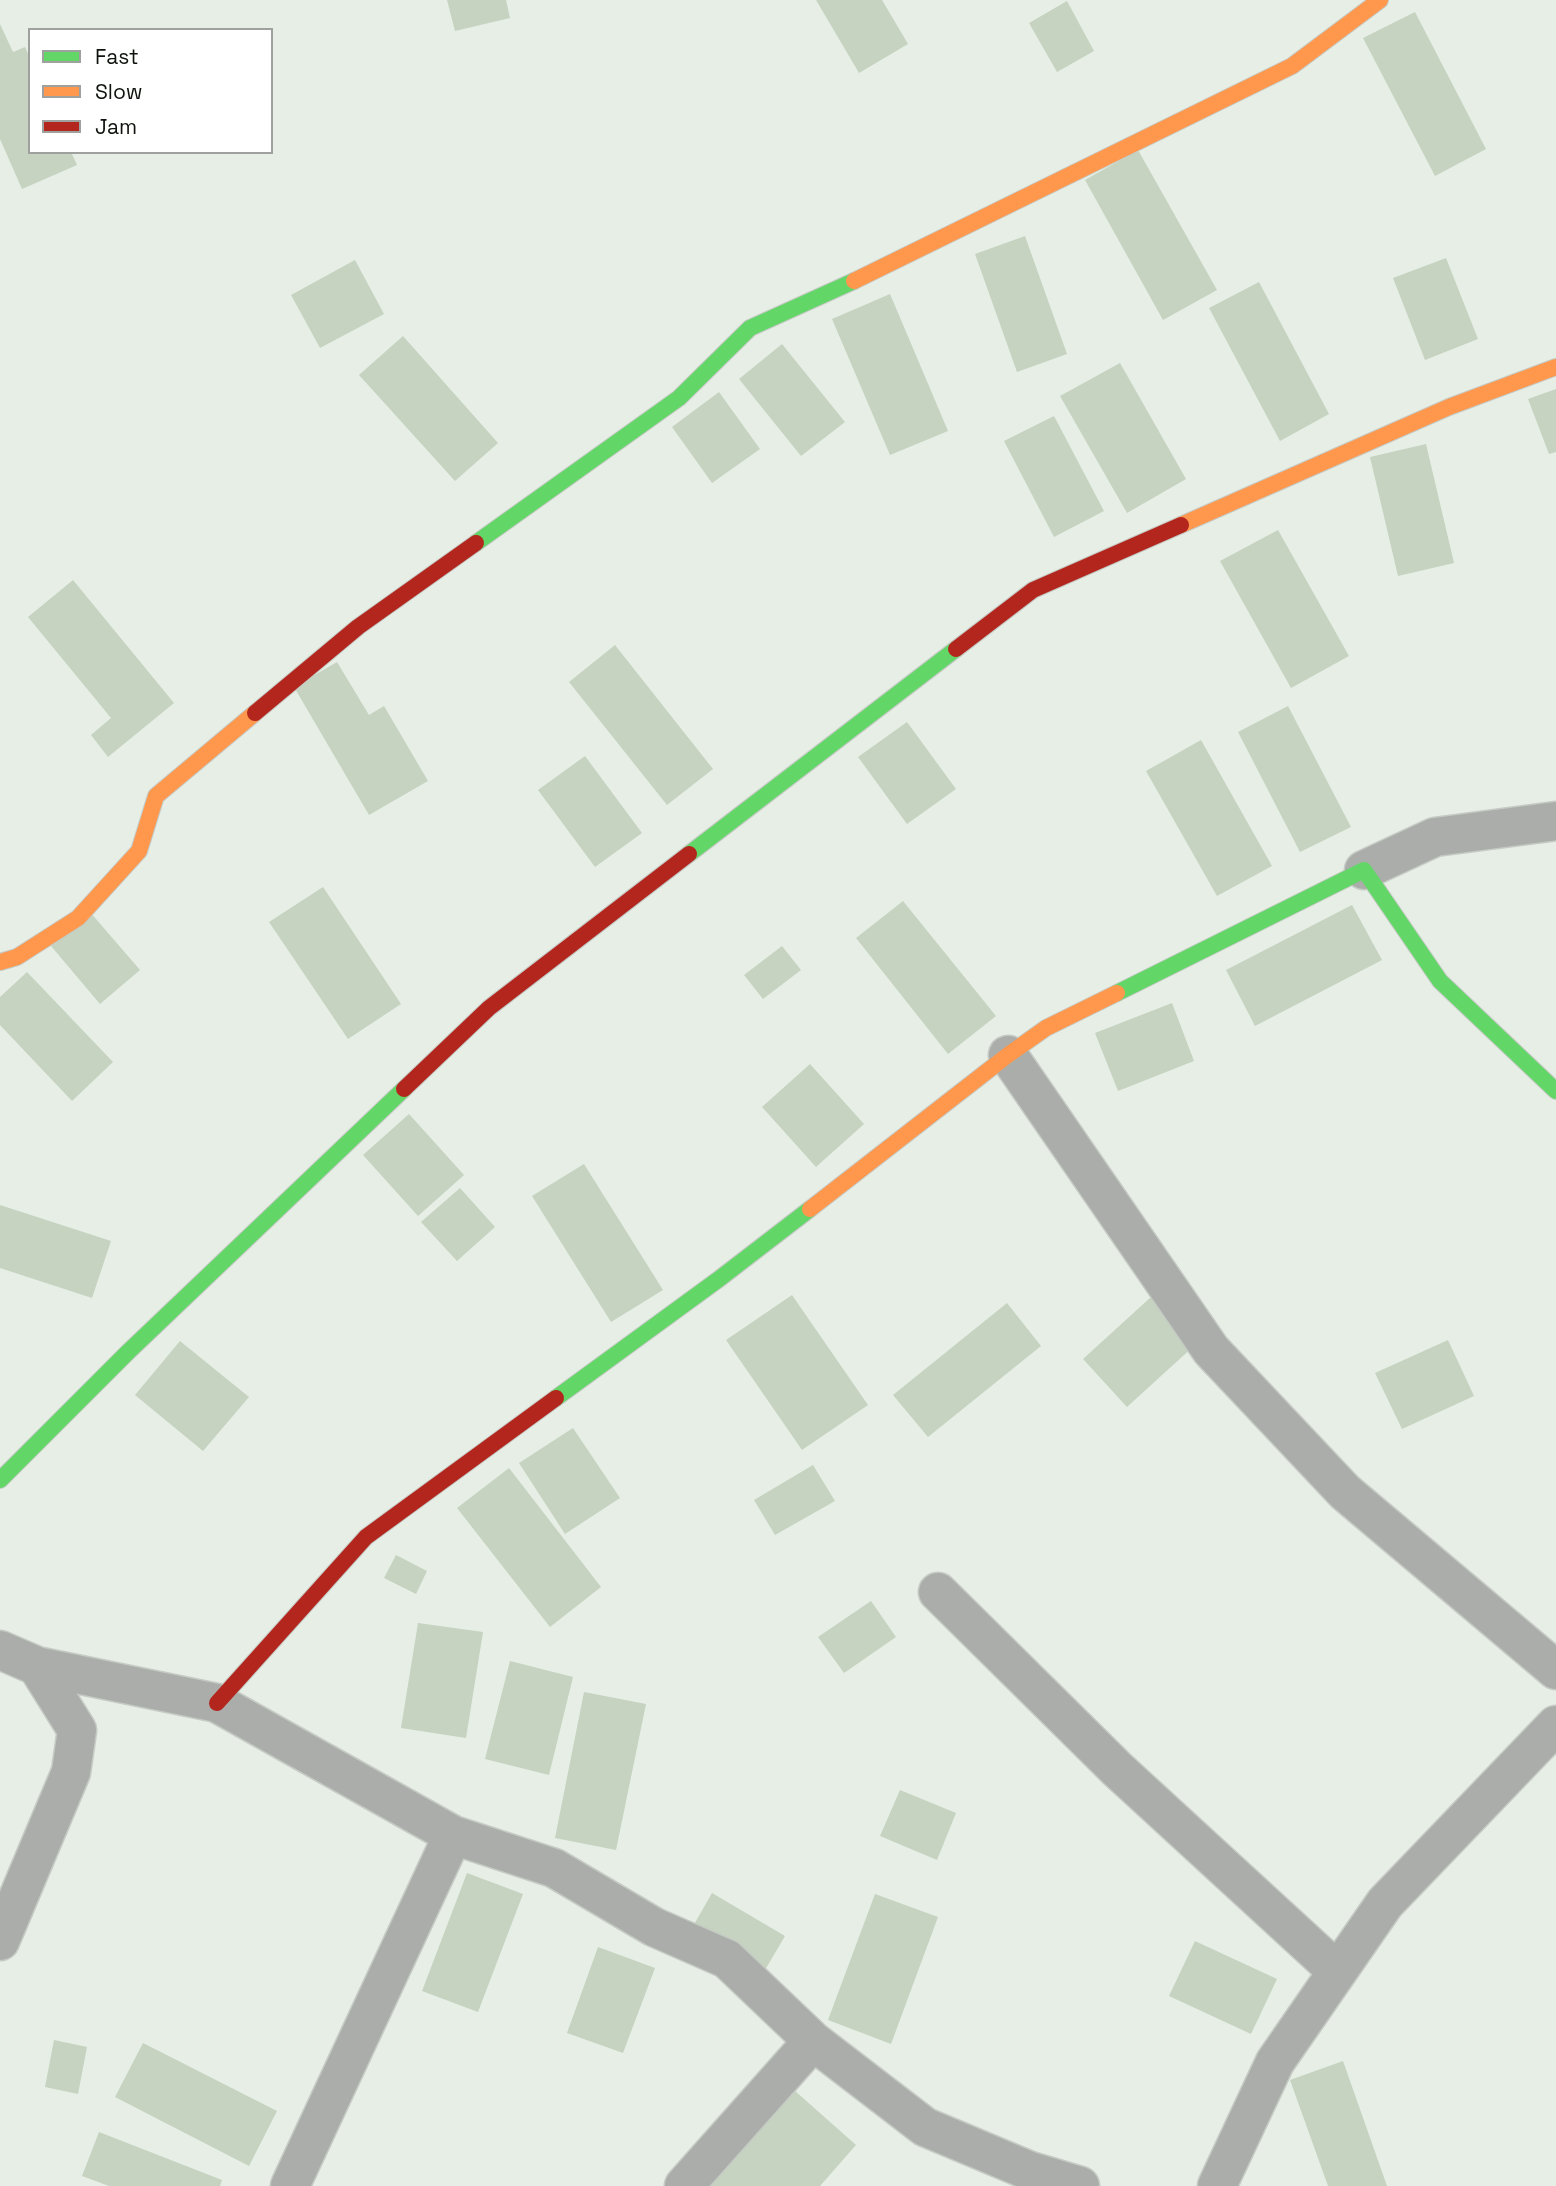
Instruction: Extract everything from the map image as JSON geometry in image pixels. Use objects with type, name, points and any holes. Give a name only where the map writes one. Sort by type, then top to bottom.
[{"type":"street","points":[[0,962],[17,957],[78,918],[139,850],[156,796],[358,627],[680,398],[750,328],[871,273],[1292,66],[1380,0]]},
{"type":"street","points":[[0,1479],[128,1352],[489,1008],[1033,590],[1449,407],[1556,367]]},
{"type":"street","points":[[217,1703],[366,1537],[719,1279],[1046,1028],[1435,836],[1556,821]]},
{"type":"street","points":[[1364,870],[1440,981],[1556,1091]]},
{"type":"street","points":[[1008,1055],[1211,1349],[1345,1492],[1556,1670]]},
{"type":"street","points":[[938,1592],[1117,1769],[1337,1971]]},
{"type":"street","points":[[0,1650],[37,1666],[217,1703],[453,1835],[554,1868],[654,1927],[727,1959],[813,2041],[925,2127],[1030,2171],[1080,2186]]},
{"type":"street","points":[[0,1941],[71,1772],[77,1730],[37,1666]]},
{"type":"street","points":[[1217,2186],[1275,2062],[1385,1903],[1556,1725]]},
{"type":"street","points":[[290,2186],[453,1835]]},
{"type":"street","points":[[684,2186],[813,2041]]},
{"type":"building","points":[[447,0],[506,0],[510,18],[455,31]]},
{"type":"building","points":[[816,0],[882,0],[908,44],[859,73]]},
{"type":"building","points":[[1067,1],[1094,51],[1057,72],[1029,23]]},
{"type":"building","points":[[1415,12],[1486,149],[1435,176],[1363,38]]},
{"type":"building","points":[[0,24],[13,52],[25,47],[28,54],[28,154],[72,154],[77,165],[22,189],[0,139]]},
{"type":"building","points":[[1138,150],[1217,290],[1163,320],[1085,180]]},
{"type":"building","points":[[1025,236],[1067,354],[1017,372],[975,254]]},
{"type":"building","points":[[1446,258],[1478,339],[1425,360],[1393,278]]},
{"type":"building","points":[[355,260],[384,314],[320,348],[291,295]]},
{"type":"building","points":[[1259,282],[1329,414],[1280,441],[1209,308]]},
{"type":"building","points":[[890,294],[948,431],[890,455],[832,319]]},
{"type":"building","points":[[403,336],[498,443],[455,481],[359,375]]},
{"type":"building","points":[[782,344],[845,422],[801,456],[739,379]]},
{"type":"building","points":[[1120,363],[1186,479],[1127,513],[1060,396]]},
{"type":"building","points":[[1556,389],[1556,452],[1549,454],[1528,399]]},
{"type":"building","points":[[719,392],[760,449],[712,483],[672,427]]},
{"type":"building","points":[[1054,416],[1104,511],[1054,537],[1004,441]]},
{"type":"building","points":[[1426,444],[1454,563],[1398,576],[1370,457]]},
{"type":"building","points":[[1278,530],[1349,656],[1291,688],[1220,561]]},
{"type":"building","points":[[73,580],[174,703],[108,757],[91,735],[111,718],[28,617]]},
{"type":"building","points":[[615,645],[713,769],[667,805],[569,682]]},
{"type":"building","points":[[337,662],[369,715],[384,706],[428,781],[369,815],[294,687]]},
{"type":"building","points":[[1288,706],[1351,827],[1300,852],[1238,732]]},
{"type":"building","points":[[907,722],[956,789],[907,824],[858,757]]},
{"type":"building","points":[[1201,740],[1272,866],[1217,896],[1146,771]]},
{"type":"building","points":[[585,756],[642,833],[595,867],[538,790]]},
{"type":"building","points":[[323,887],[401,1004],[348,1039],[269,922]]},
{"type":"building","points":[[903,901],[996,1016],[948,1054],[856,938]]},
{"type":"building","points":[[1352,905],[1382,960],[1255,1026],[1226,970]]},
{"type":"building","points":[[90,912],[140,970],[100,1004],[51,946]]},
{"type":"building","points":[[782,946],[801,970],[763,999],[744,975]]},
{"type":"building","points":[[27,972],[113,1062],[72,1101],[0,1025],[0,997]]},
{"type":"building","points":[[1172,1003],[1194,1061],[1118,1091],[1095,1033]]},
{"type":"building","points":[[810,1064],[864,1124],[816,1167],[762,1107]]},
{"type":"building","points":[[409,1114],[464,1175],[418,1216],[363,1155]]},
{"type":"building","points":[[584,1164],[663,1290],[611,1322],[532,1196]]},
{"type":"building","points":[[460,1188],[495,1227],[457,1261],[421,1222]]},
{"type":"building","points":[[0,1205],[111,1241],[92,1298],[0,1268]]},
{"type":"building","points":[[792,1295],[868,1405],[802,1450],[726,1340]]},
{"type":"building","points":[[1151,1297],[1195,1345],[1127,1407],[1083,1359]]},
{"type":"building","points":[[1007,1303],[1041,1346],[928,1437],[893,1395]]},
{"type":"building","points":[[1448,1340],[1474,1396],[1402,1429],[1375,1373]]},
{"type":"building","points":[[180,1341],[249,1397],[203,1451],[135,1395]]},
{"type":"building","points":[[573,1428],[620,1498],[565,1534],[519,1463]]},
{"type":"building","points":[[813,1465],[835,1501],[775,1535],[754,1500]]},
{"type":"building","points":[[509,1468],[601,1587],[550,1627],[457,1508]]},
{"type":"building","points":[[396,1555],[427,1571],[416,1594],[384,1578]]},
{"type":"building","points":[[871,1601],[896,1637],[844,1673],[818,1637]]},
{"type":"building","points":[[418,1623],[483,1632],[466,1738],[401,1728]]},
{"type":"building","points":[[510,1661],[573,1677],[549,1775],[485,1759]]},
{"type":"building","points":[[584,1692],[646,1704],[616,1850],[555,1838]]},
{"type":"building","points":[[900,1790],[956,1813],[937,1860],[880,1836]]},
{"type":"building","points":[[467,1873],[523,1894],[478,2012],[422,1991]]},
{"type":"building","points":[[712,1893],[785,1936],[765,1970],[692,1928]]},
{"type":"building","points":[[875,1894],[938,1917],[891,2044],[828,2020]]},
{"type":"building","points":[[1195,1941],[1277,1979],[1251,2034],[1169,1996]]},
{"type":"building","points":[[598,1947],[655,1968],[623,2053],[567,2033]]},
{"type":"building","points":[[54,2040],[87,2047],[78,2094],[45,2087]]},
{"type":"building","points":[[143,2043],[277,2111],[249,2166],[115,2097]]},
{"type":"building","points":[[1343,2061],[1387,2186],[1328,2186],[1290,2080]]},
{"type":"building","points":[[794,2090],[856,2145],[820,2186],[707,2186]]},
{"type":"building","points":[[99,2132],[222,2180],[220,2186],[109,2186],[82,2176]]},
{"type":"traffic: fast","points":[[476,543],[679,398],[750,328],[854,281]]},
{"type":"traffic: fast","points":[[689,854],[956,649]]},
{"type":"traffic: fast","points":[[1117,993],[1364,870],[1440,981],[1556,1091]]},
{"type":"traffic: fast","points":[[0,1480],[128,1352],[404,1089]]},
{"type":"traffic: fast","points":[[556,1398],[810,1209]]},
{"type":"traffic: slow","points":[[854,281],[1292,66],[1380,0]]},
{"type":"traffic: slow","points":[[1181,525],[1449,407],[1556,367]]},
{"type":"traffic: slow","points":[[0,962],[17,957],[78,918],[139,851],[156,796],[255,713]]},
{"type":"traffic: slow","points":[[810,1209],[1046,1028],[1117,993]]},
{"type":"traffic: jam","points":[[956,649],[1033,590],[1181,525]]},
{"type":"traffic: jam","points":[[255,713],[358,627],[476,543]]},
{"type":"traffic: jam","points":[[404,1089],[489,1008],[689,854]]},
{"type":"traffic: jam","points":[[217,1703],[366,1537],[556,1398]]}]
